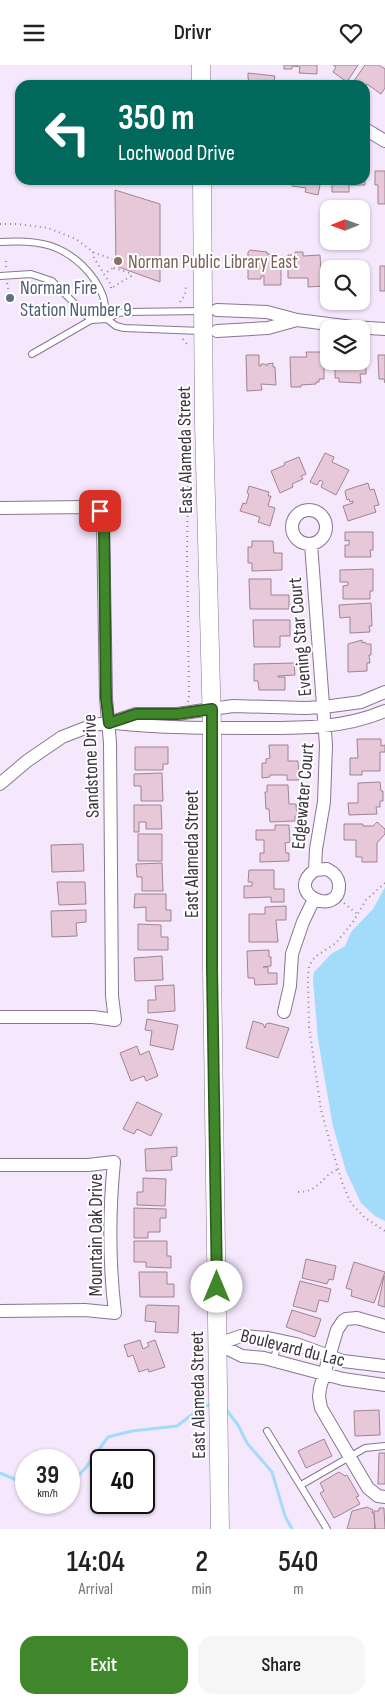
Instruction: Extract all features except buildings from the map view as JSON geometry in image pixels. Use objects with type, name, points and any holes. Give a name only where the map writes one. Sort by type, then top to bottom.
[{"type":"street","points":[[201,65],[201,80]]},
{"type":"street","points":[[370,132],[385,141]]},
{"type":"street","name":"East Alameda Street","points":[[202,185],[210,311],[206,728],[212,968],[220,1529]]},
{"type":"street","points":[[210,311],[268,312],[296,321],[385,329]]},
{"type":"street","points":[[210,331],[268,328],[296,321]]},
{"type":"street","points":[[0,509],[87,507],[97,513],[110,498]]},
{"type":"street","name":"Sandstone Drive","points":[[0,1017],[93,1017],[115,1020],[112,996],[111,788],[109,723],[106,698],[104,528],[97,513]]},
{"type":"street","name":"Evening Star Court","points":[[311,544],[325,726]]},
{"type":"street","points":[[109,723],[136,714],[177,714],[233,706],[324,707],[361,702],[385,692]]},
{"type":"street","points":[[0,784],[27,761],[62,737],[93,725],[109,723],[206,728],[325,726],[340,725],[371,718],[385,711]]},
{"type":"street","name":"Edgewater Court","points":[[315,870],[316,849],[324,802],[325,726]]},
{"type":"street","name":"Edgewater Court","points":[[324,868],[332,871],[338,881],[338,888],[333,898],[326,901],[314,899],[308,894],[306,884],[308,876],[315,870],[324,868]]},
{"type":"street","points":[[284,1013],[290,986],[292,954],[303,922],[314,899]]},
{"type":"street","name":"Mountain Oak Drive","points":[[0,1165],[88,1165],[114,1163],[111,1194],[112,1287],[115,1313],[85,1310],[0,1311]]},
{"type":"street","name":"Boulevard du Lac","points":[[329,1356],[337,1330],[346,1319],[358,1317],[385,1326]]},
{"type":"street","name":"Boulevard du Lac","points":[[218,1344],[241,1336],[278,1340],[329,1356],[358,1363],[385,1366]]},
{"type":"street","name":"Boulevard du Lac","points":[[218,1344],[242,1356],[274,1360],[357,1382],[385,1385]]},
{"type":"street","points":[[329,1356],[319,1397],[321,1407],[368,1488],[378,1496],[385,1497]]},
{"type":"lane","points":[[0,242],[50,245],[76,260],[92,275],[103,297],[108,319],[116,327],[124,329],[210,331]]},
{"type":"lane","points":[[0,276],[31,274],[52,281],[91,320]]},
{"type":"lane","points":[[32,354],[91,320],[108,319],[118,313],[210,311]]},
{"type":"lane","points":[[274,1360],[278,1340]]},
{"type":"lane","points":[[267,1431],[327,1529]]},
{"type":"lane","points":[[301,1485],[365,1448],[385,1446]]},
{"type":"path","points":[[0,224],[48,228],[76,239],[114,261],[114,268]]},
{"type":"path","points":[[94,251],[94,258],[110,285],[110,290],[131,276],[130,273],[114,268],[104,274]]},
{"type":"path","points":[[6,258],[6,267]]},
{"type":"path","points":[[7,282],[10,296]]},
{"type":"path","points":[[176,304],[182,300],[186,286],[190,285]]},
{"type":"path","points":[[180,337],[187,342],[190,352]]},
{"type":"path","points":[[187,703],[189,696],[187,553],[189,430]]},
{"type":"path","points":[[385,883],[366,900],[358,915],[336,943],[315,957],[309,966],[308,972],[309,1027],[320,1099],[338,1169],[347,1195],[358,1211],[371,1224],[385,1231]]},
{"type":"path","points":[[344,903],[358,915]]},
{"type":"path","points":[[298,1192],[310,1191],[319,1185],[322,1179],[338,1169]]},
{"type":"water","points":[[385,887],[385,1221],[375,1216],[361,1203],[346,1171],[333,1126],[325,1081],[318,1039],[313,980],[314,972],[331,954],[345,946],[351,932],[373,909]]},
{"type":"waterway","points":[[80,1474],[108,1437],[132,1431],[177,1426],[202,1407],[213,1404]]},
{"type":"waterway","points":[[225,1408],[238,1425],[247,1443],[272,1472],[285,1516],[292,1529]]},
{"type":"waterway","points":[[0,1473],[15,1479]]},
{"type":"place","name":"Norman Public Library East","points":[[118,261]]},
{"type":"place","name":"Norman Fire Station Number 9","points":[[10,298]]},
{"type":"route","points":[[100,511],[97,513],[104,528],[106,698],[109,723],[136,714],[177,714],[212,709],[212,968],[217,1287]]}]
